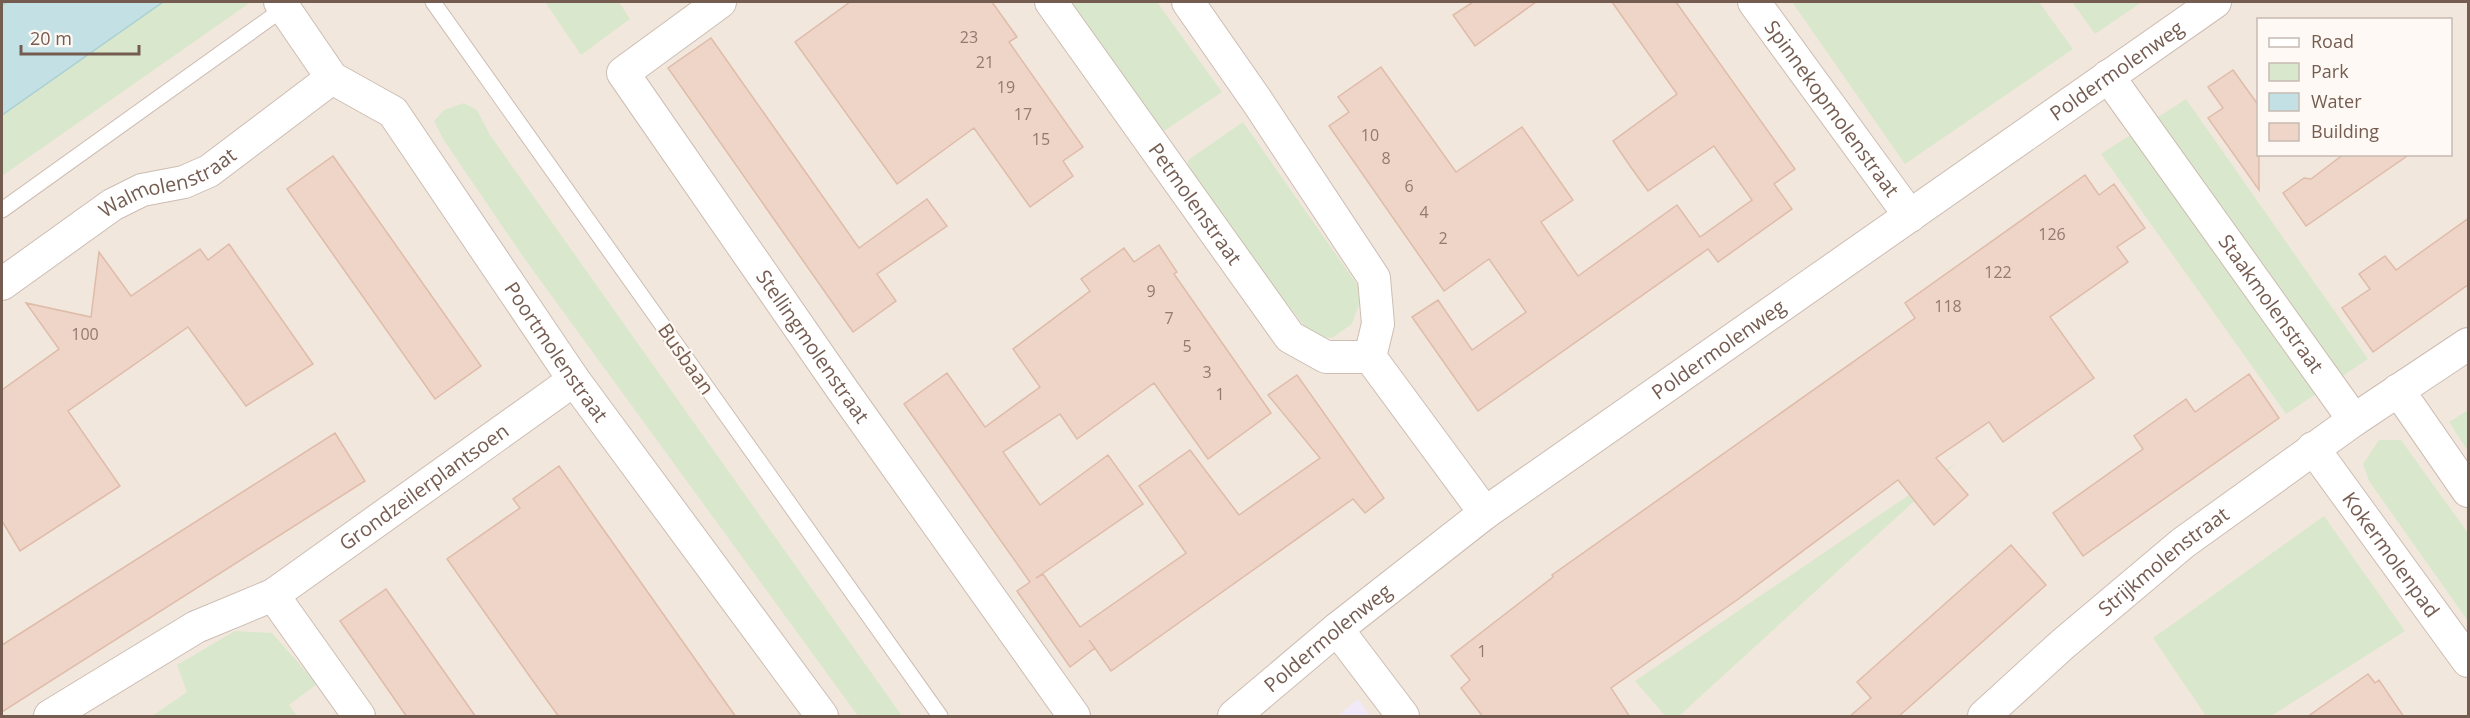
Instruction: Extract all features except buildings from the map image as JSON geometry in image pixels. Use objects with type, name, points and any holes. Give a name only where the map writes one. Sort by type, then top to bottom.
[{"type":"street","name":"Stellingmolenstraat","points":[[720,2],[623,73],[857,411],[1074,717]]},
{"type":"street","name":"Petmolenstraat","points":[[1051,2],[1290,337],[1326,357],[1370,357]]},
{"type":"street","points":[[1188,2],[1374,278],[1378,324],[1370,357],[1485,513]]},
{"type":"street","name":"Spinnekopmolenstraat","points":[[1754,2],[1910,216]]},
{"type":"street","name":"Poldermolenweg","points":[[1234,717],[1337,629],[1485,513],[2215,2]]},
{"type":"street","name":"Poortmolenstraat","points":[[286,4],[332,78],[393,112],[574,380],[822,717]]},
{"type":"street","name":"Staakmolenstraat","points":[[2108,76],[2354,420]]},
{"type":"street","name":"Walmolenstraat","points":[[2,284],[112,205],[142,190],[183,183],[209,171],[332,78]]},
{"type":"street","points":[[2354,420],[2469,344]]},
{"type":"street","name":"Grondzeilerplantsoen","points":[[50,717],[195,627],[273,595],[574,380]]},
{"type":"street","points":[[2398,390],[2469,491]]},
{"type":"street","name":"Strijkmolenstraat","points":[[1984,717],[2063,644],[2183,543],[2354,420]]},
{"type":"street","name":"Kokermolenpad","points":[[2313,448],[2469,661]]},
{"type":"street","points":[[273,595],[359,717]]},
{"type":"street","points":[[1337,629],[1403,717]]},
{"type":"lane","name":"Busbaan","points":[[433,2],[940,717]]},
{"type":"lane","points":[[2,210],[286,4]]},
{"type":"shaded area","points":[[129,2],[2468,2],[2468,716],[2,716],[2,91]]},
{"type":"shaded area","points":[[1358,699],[1370,716],[1338,716]]},
{"type":"green space","points":[[163,2],[251,2],[2,176],[2,115]]},
{"type":"green space","points":[[545,2],[619,2],[630,19],[581,55]]},
{"type":"green space","points":[[1070,2],[1157,2],[1222,92],[1164,131]]},
{"type":"green space","points":[[1792,2],[2039,2],[2073,49],[1905,164]]},
{"type":"green space","points":[[2072,2],[2142,2],[2095,34]]},
{"type":"green space","points":[[2186,99],[2368,359],[2286,414],[2101,154]]},
{"type":"green space","points":[[464,103],[477,110],[490,135],[902,716],[858,716],[524,258],[443,139],[434,121],[444,110]]},
{"type":"green space","points":[[1243,122],[1363,293],[1352,324],[1332,338],[1312,336],[1188,174],[1188,160]]},
{"type":"green space","points":[[2468,410],[2468,451],[2449,422]]},
{"type":"green space","points":[[2379,440],[2401,440],[2468,533],[2468,621],[2369,481],[2363,464]]},
{"type":"green space","points":[[1956,463],[1679,716],[1665,716],[1635,681]]},
{"type":"green space","points":[[2324,516],[2405,631],[2271,716],[2206,716],[2153,638]]},
{"type":"green space","points":[[235,631],[272,633],[317,684],[289,705],[297,716],[152,716],[187,692],[177,665]]},
{"type":"water","points":[[7,2],[163,2],[2,115],[2,5]]}]
